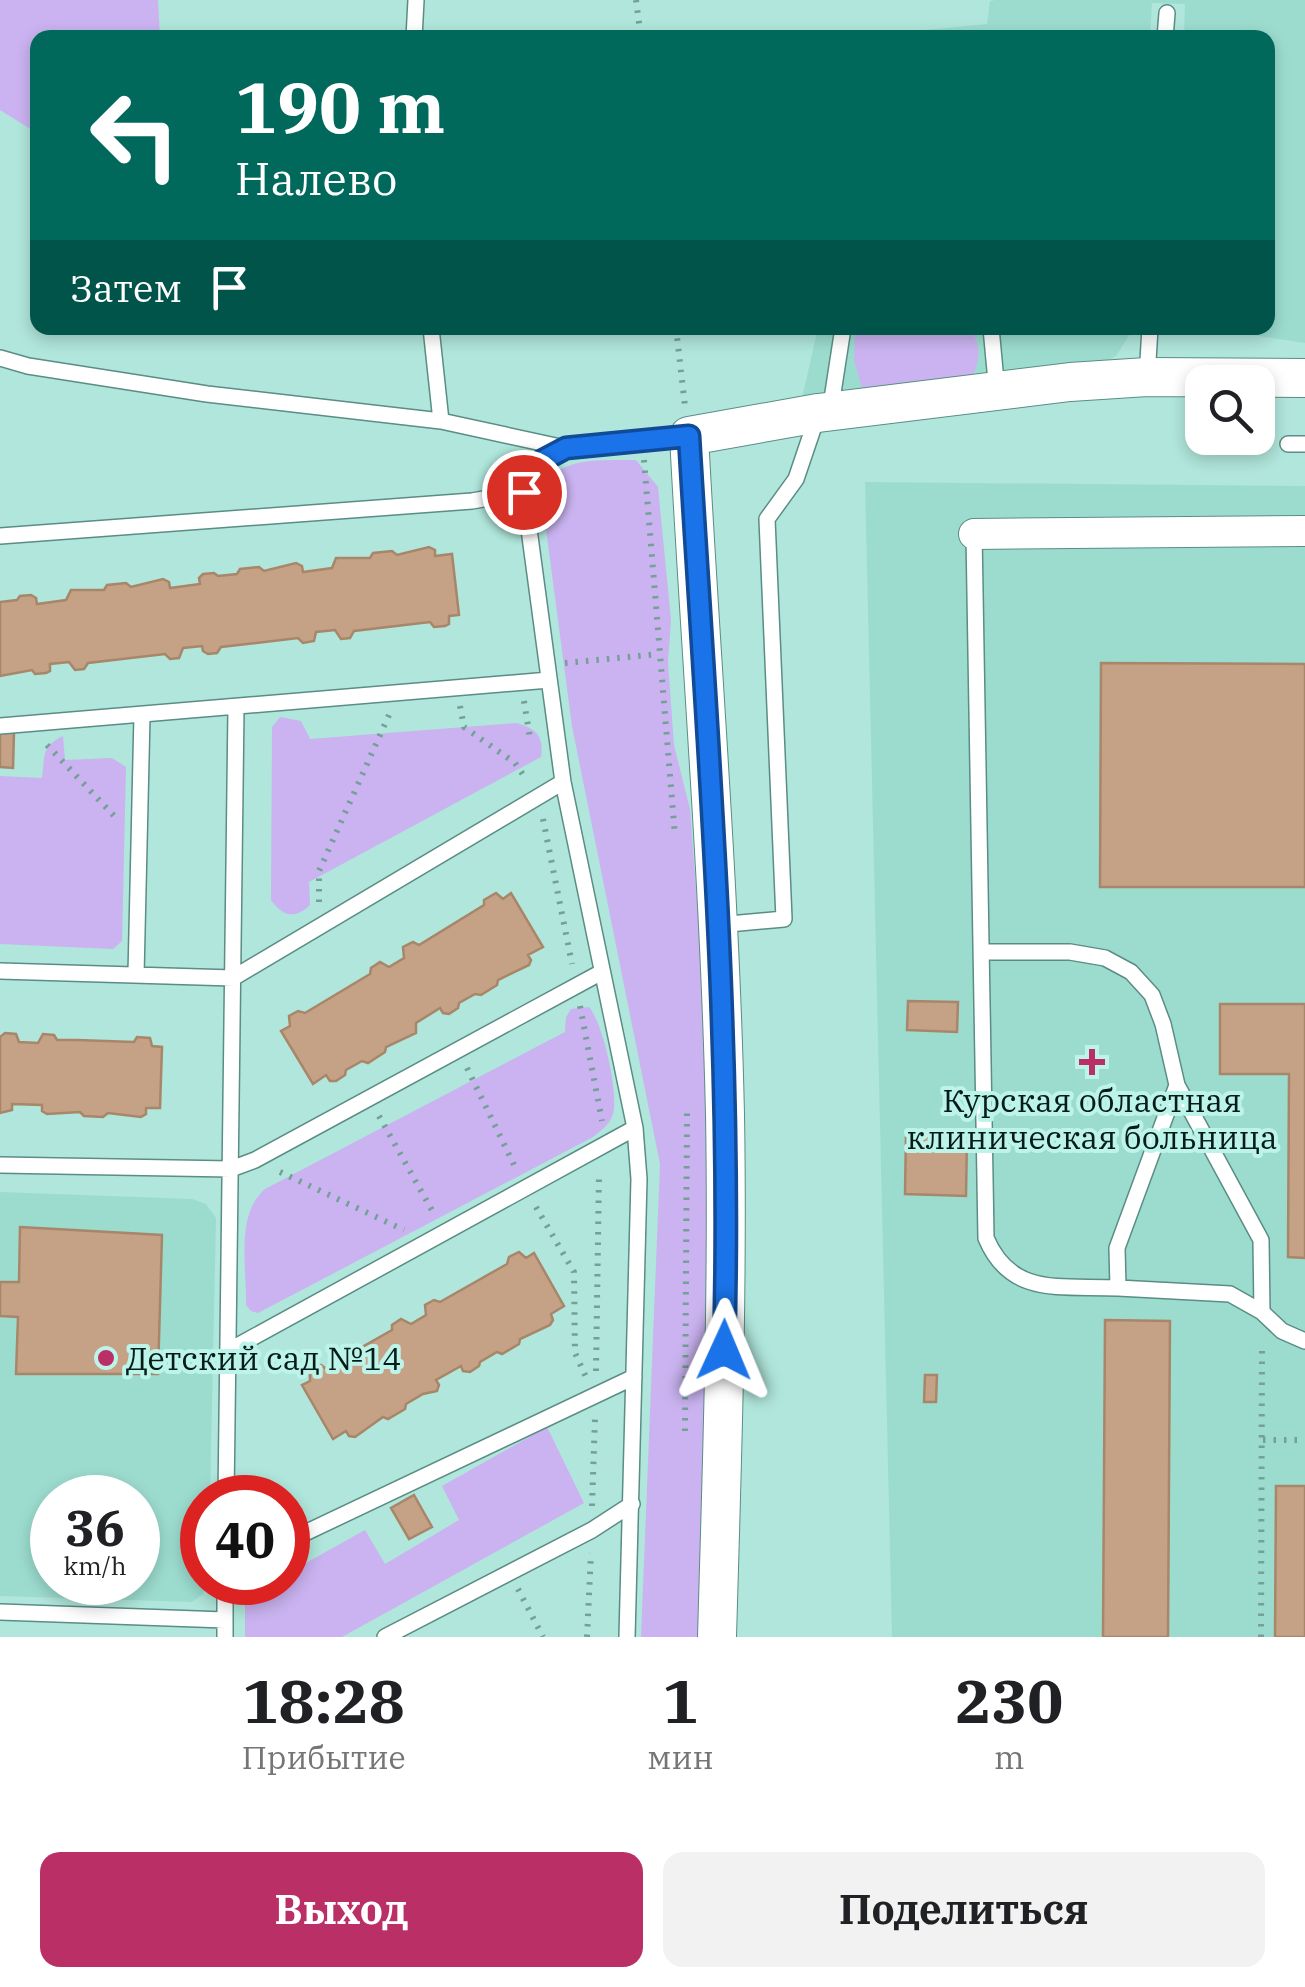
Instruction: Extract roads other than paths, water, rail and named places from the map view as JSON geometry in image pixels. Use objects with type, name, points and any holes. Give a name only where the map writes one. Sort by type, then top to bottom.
[{"type":"street","points":[[717,1637],[725,1314],[725,1115],[689,436],[824,412],[1070,382],[1147,377],[1305,378]]},
{"type":"street","points":[[974,534],[1305,531]]},
{"type":"lane","points":[[414,30],[416,0]]},
{"type":"lane","points":[[1165,30],[1166,12]]},
{"type":"lane","points":[[432,335],[441,421]]},
{"type":"lane","points":[[717,925],[784,919],[767,519],[796,479],[824,412],[841,335]]},
{"type":"lane","points":[[992,335],[997,392]]},
{"type":"lane","points":[[1147,377],[1150,335]]},
{"type":"lane","points":[[0,358],[28,366],[208,394],[441,421],[566,448],[689,436]]},
{"type":"lane","points":[[566,448],[532,466],[524,492],[563,782],[634,1128],[639,1179],[627,1637]]},
{"type":"lane","points":[[0,536],[472,501],[524,492]]},
{"type":"lane","points":[[974,534],[986,1238],[994,1256],[1008,1272],[1026,1282],[1230,1294],[1262,1312],[1282,1331],[1305,1341]]},
{"type":"lane","points":[[0,726],[549,680]]},
{"type":"lane","points":[[226,1475],[236,708]]},
{"type":"lane","points":[[136,975],[142,716]]},
{"type":"lane","points":[[0,970],[233,978],[563,782]]},
{"type":"lane","points":[[982,952],[1070,952],[1104,958],[1131,972],[1152,995],[1178,1085],[1261,1240],[1262,1312]]},
{"type":"lane","points":[[0,1165],[231,1169],[255,1160],[600,972]]},
{"type":"lane","points":[[1118,1288],[1117,1248],[1178,1085]]},
{"type":"lane","points":[[228,1351],[634,1128]]},
{"type":"lane","points":[[310,1530],[634,1378]]},
{"type":"lane","points":[[385,1637],[592,1530],[632,1504]]},
{"type":"lane","points":[[0,1612],[225,1629]]},
{"type":"place","name":"Курская областная клиническая больница","points":[[1092,1062]]},
{"type":"place","name":"Детский сад №14","points":[[106,1358]]}]
